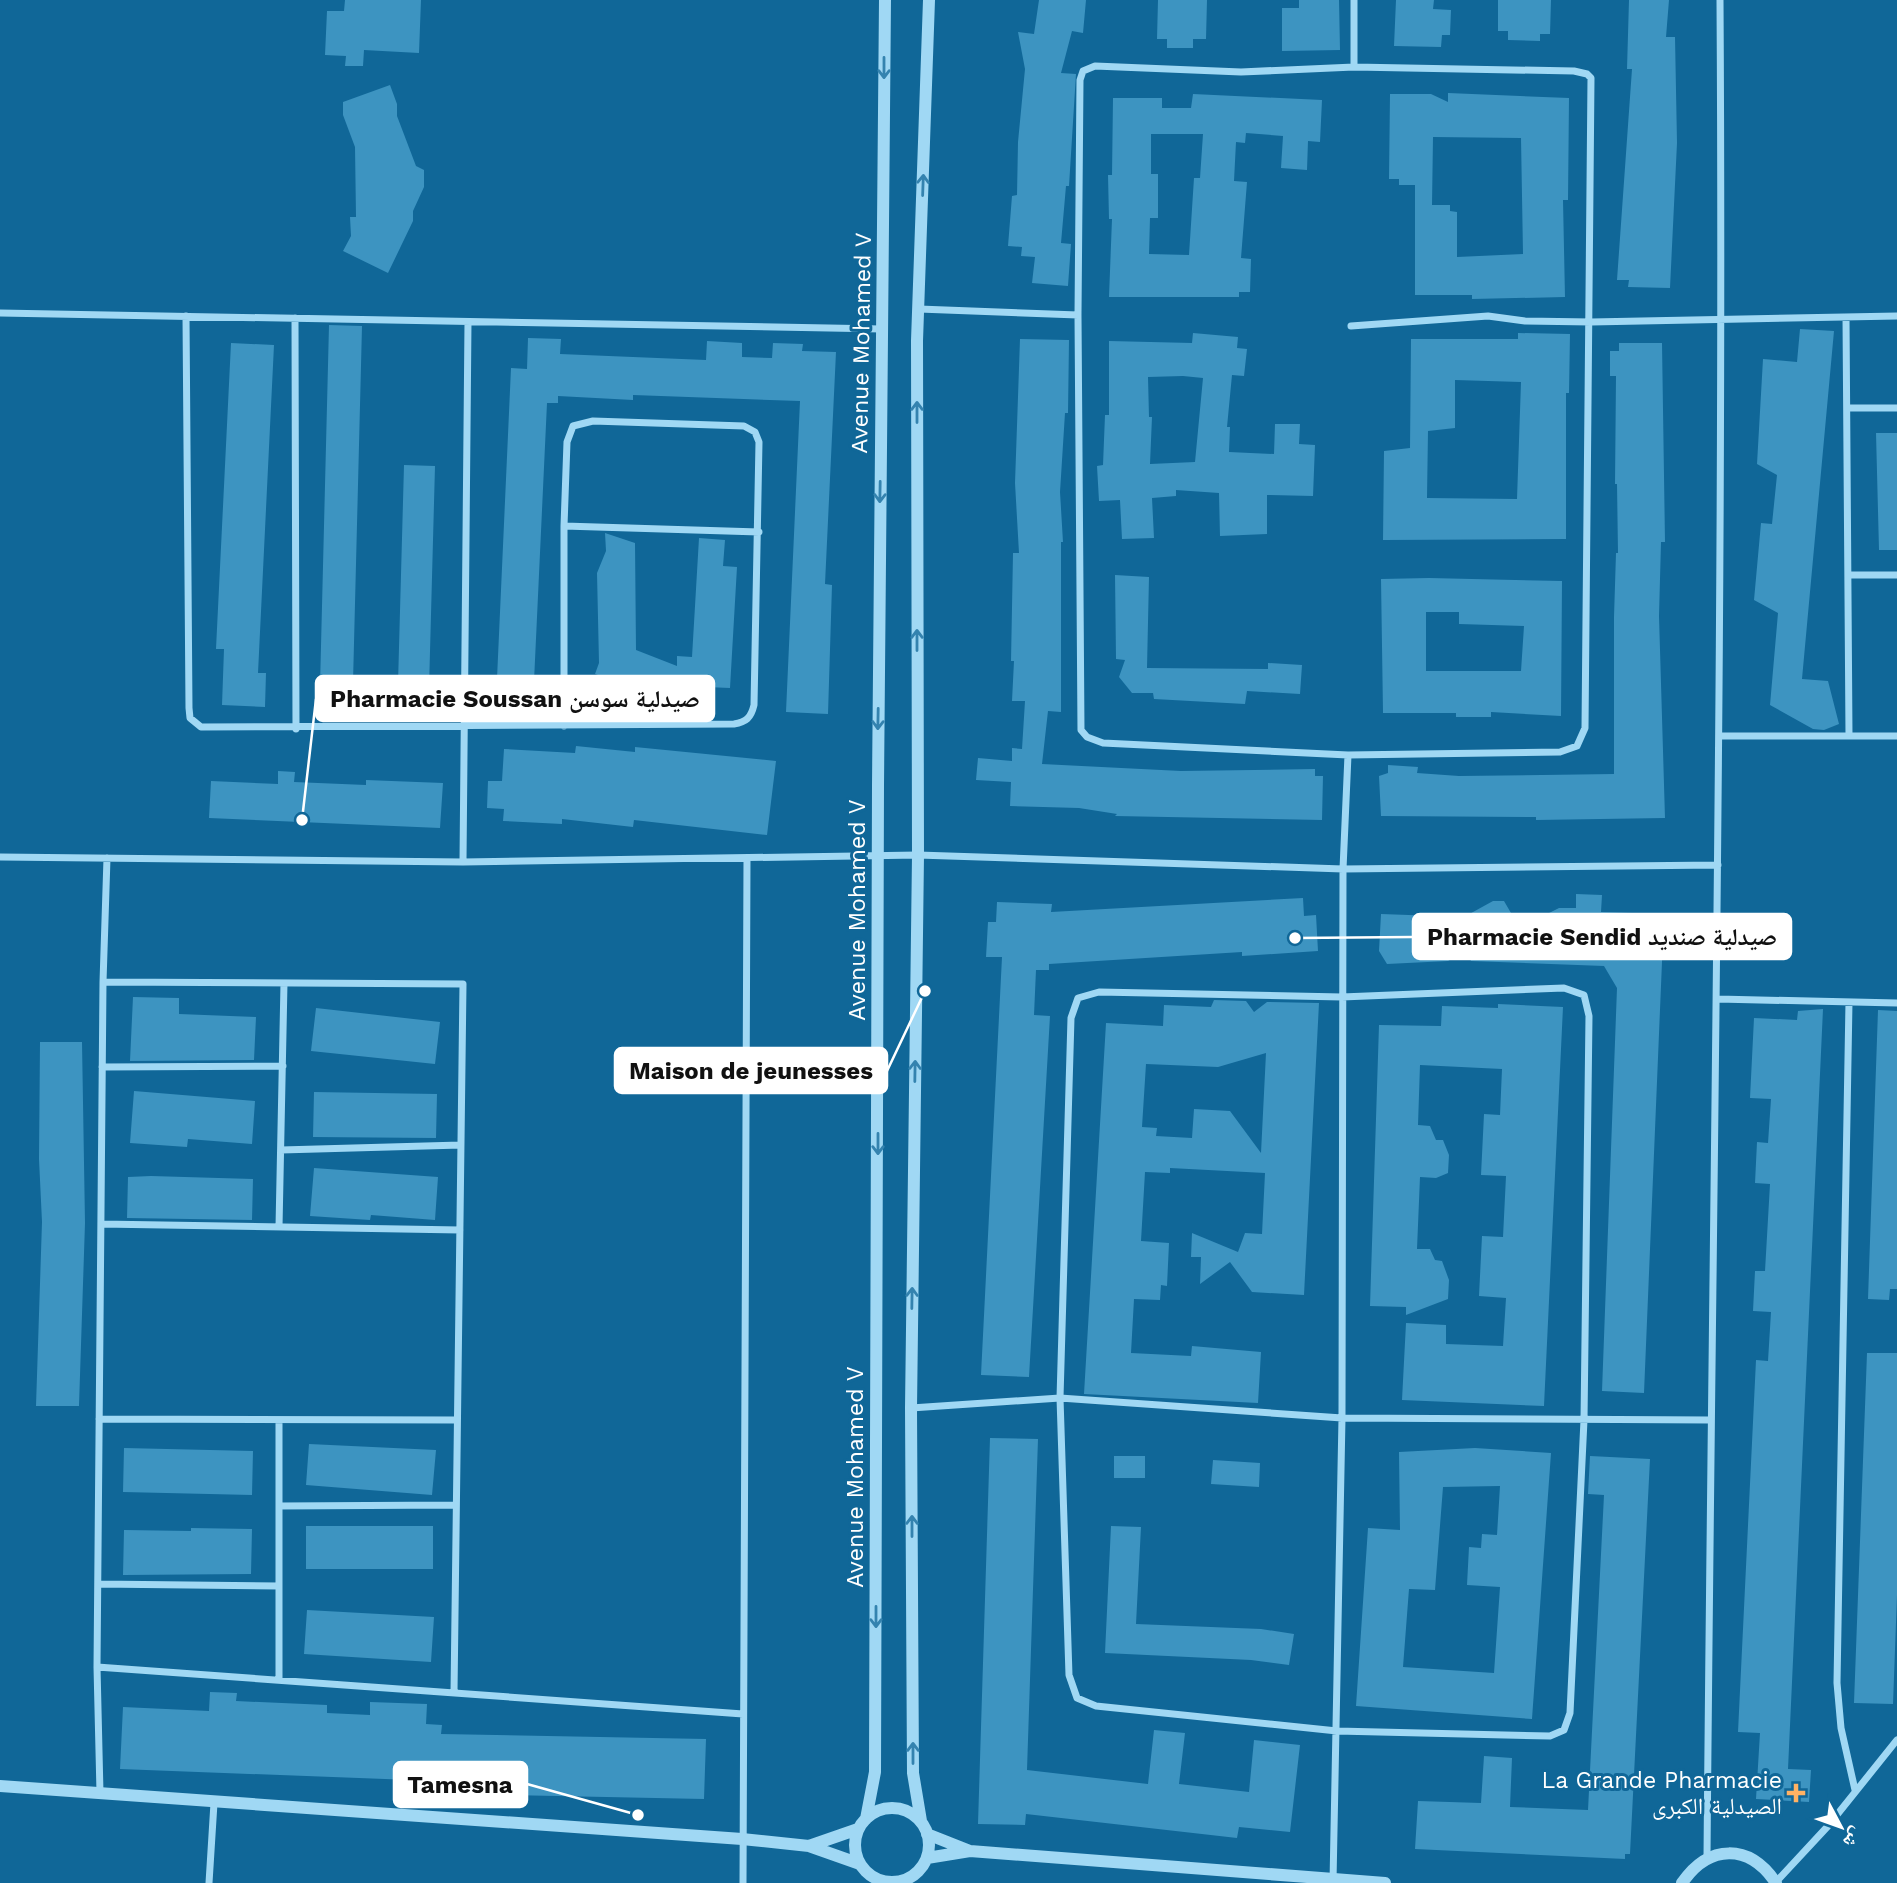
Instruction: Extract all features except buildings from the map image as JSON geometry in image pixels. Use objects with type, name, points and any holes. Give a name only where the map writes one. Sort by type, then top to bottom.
[{"type":"street","name":"Avenue Mohamed V","points":[[862,1824],[875,1772],[878,856],[885,0]]},
{"type":"street","points":[[915,1883],[923,1864],[927,1834],[921,1821],[913,1773],[911,1408],[918,855],[916,341],[929,0]]},
{"type":"street","points":[[1354,0],[1354,67]]},
{"type":"street","points":[[1707,1858],[1710,1420],[1718,999],[1722,319],[1720,0]]},
{"type":"street","points":[[1094,66],[1241,72],[1354,67],[1574,71],[1587,74],[1592,85],[1586,728],[1577,746],[1560,752],[1348,755],[1103,743],[1087,737],[1082,730],[1078,315],[1080,80],[1083,71],[1094,66]]},
{"type":"street","points":[[919,309],[1078,315]]},
{"type":"street","points":[[0,313],[882,329]]},
{"type":"street","points":[[186,316],[190,718],[201,727],[296,729],[466,726],[564,726],[734,724],[749,719],[754,705],[759,532],[758,436],[750,428],[593,421],[573,426],[567,442],[564,526],[564,726]]},
{"type":"street","points":[[1352,326],[1488,316],[1525,321],[1591,322],[1897,316]]},
{"type":"street","points":[[1846,317],[1849,735]]},
{"type":"street","points":[[295,318],[296,729]]},
{"type":"street","points":[[463,862],[468,322]]},
{"type":"street","points":[[1848,408],[1897,408]]},
{"type":"street","points":[[564,526],[759,532]]},
{"type":"street","points":[[1849,575],[1897,575]]},
{"type":"street","points":[[1719,736],[1897,736]]},
{"type":"street","points":[[1333,1881],[1342,1418],[1343,869],[1348,755]]},
{"type":"street","points":[[0,857],[463,862],[918,855],[1343,869],[1718,865]]},
{"type":"street","points":[[100,1794],[97,1667],[103,982],[107,858]]},
{"type":"street","points":[[743,1883],[747,858]]},
{"type":"street","points":[[103,982],[463,984],[454,1693]]},
{"type":"street","points":[[279,1227],[284,983]]},
{"type":"street","points":[[1564,988],[1584,995],[1589,1016],[1584,1420],[1570,1713],[1564,1730],[1550,1736],[1337,1731],[1096,1706],[1077,1698],[1069,1675],[1060,1398],[1071,1018],[1077,998],[1099,992],[1342,997],[1564,988]]},
{"type":"street","points":[[1718,999],[1897,1003]]},
{"type":"street","points":[[1849,1002],[1837,1683],[1841,1728],[1855,1790]]},
{"type":"street","points":[[102,1067],[283,1066]]},
{"type":"street","points":[[281,1150],[461,1145]]},
{"type":"street","points":[[101,1224],[460,1230]]},
{"type":"street","points":[[911,1408],[1060,1398],[1342,1418],[1710,1420]]},
{"type":"street","points":[[99,1419],[457,1420]]},
{"type":"street","points":[[279,1420],[279,1680]]},
{"type":"street","points":[[279,1507],[456,1504]]},
{"type":"street","points":[[98,1584],[279,1586]]},
{"type":"street","points":[[97,1667],[743,1714]]},
{"type":"street","points":[[1682,1883],[1692,1868],[1707,1858],[1726,1853],[1746,1855],[1764,1866],[1776,1882],[1828,1826],[1897,1740]]},
{"type":"street","points":[[0,1786],[809,1846],[892,1882],[902,1881],[923,1864],[970,1852]]},
{"type":"street","points":[[209,1883],[214,1803]]},
{"type":"street","points":[[809,1846],[862,1824],[886,1808],[899,1808],[921,1821]]},
{"type":"street","points":[[862,1824],[855,1846],[866,1873]]},
{"type":"street","points":[[927,1834],[970,1852],[1385,1883]]},
{"type":"place","name":"Pharmacie Soussan صيدلية سوسن","points":[[302,820]]},
{"type":"place","name":"Pharmacie Sendid صيدلية صنديد","points":[[1295,938]]},
{"type":"place","name":"Maison de jeunesses","points":[[925,991]]},
{"type":"place","name":"La Grande Pharmacie الصيدلية الكبرى","points":[[1796,1793]]},
{"type":"place","name":"Tamesna","points":[[638,1815]]}]
